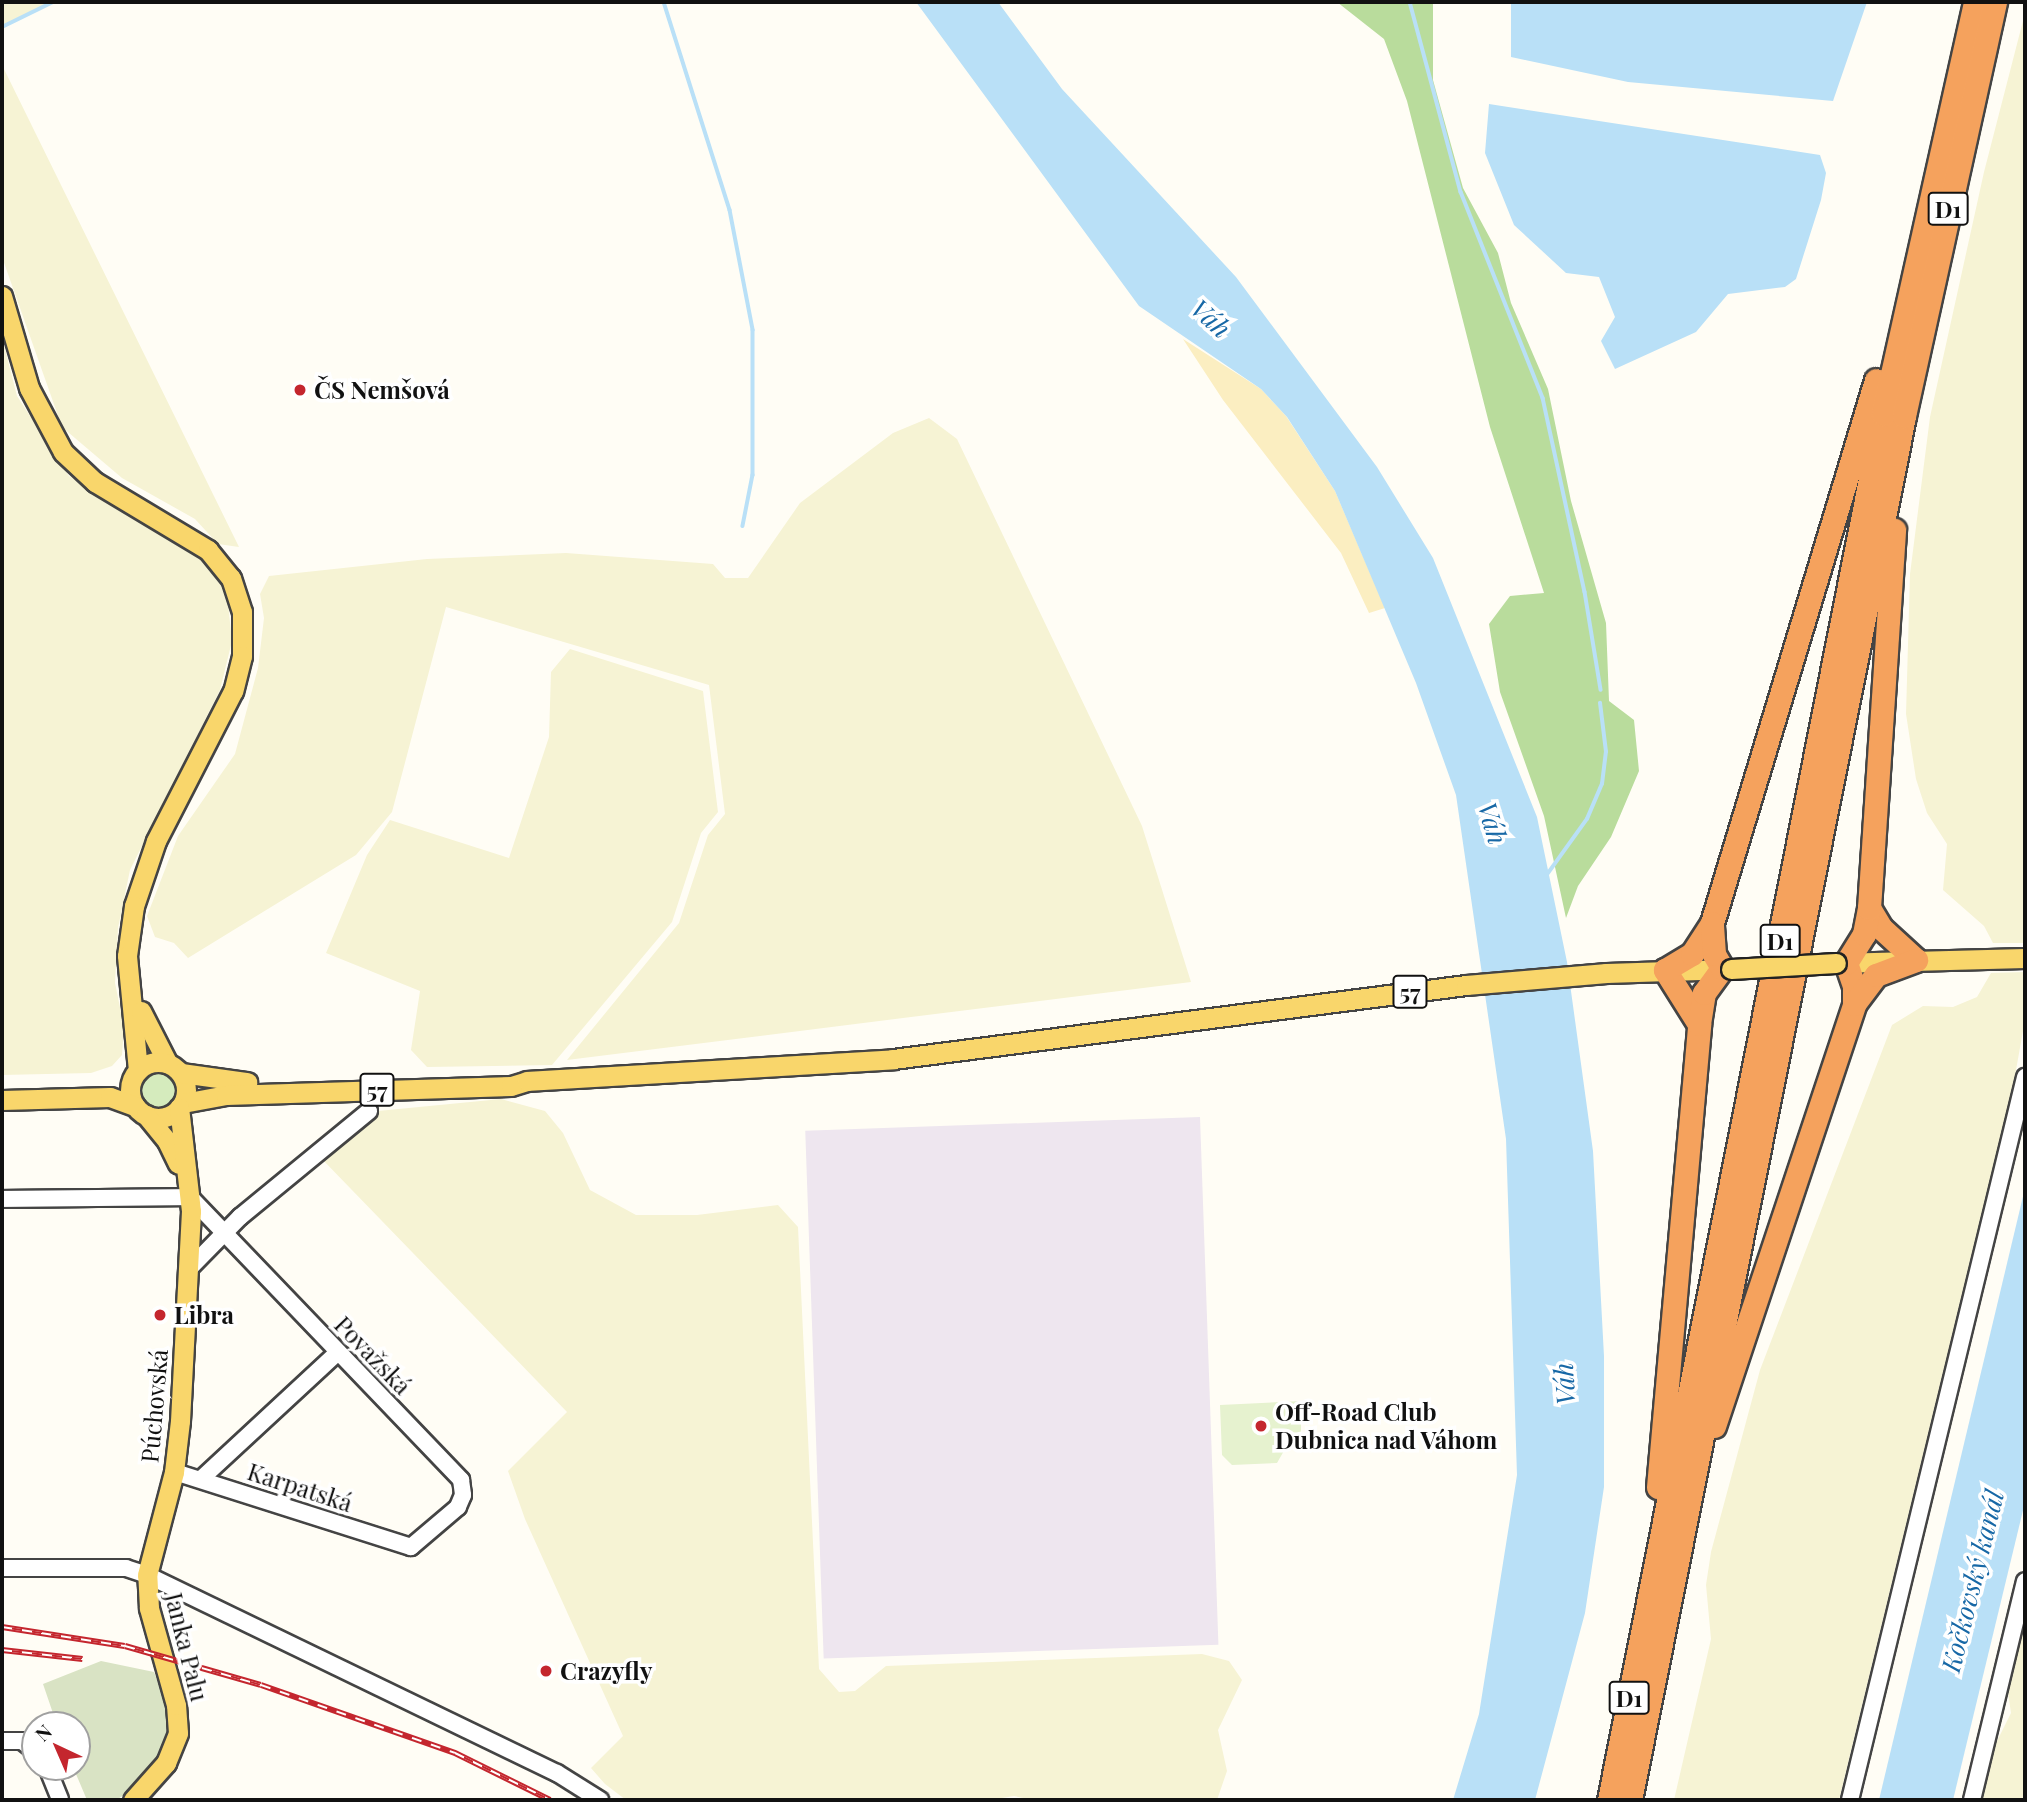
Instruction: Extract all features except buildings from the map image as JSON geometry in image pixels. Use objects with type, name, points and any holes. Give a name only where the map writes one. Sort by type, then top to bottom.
[{"type":"highway","name":"D1","points":[[1609,1800],[1910,286],[1975,2]]},
{"type":"highway","name":"D1","points":[[1630,1800],[1903,416],[1995,2]]},
{"type":"highway","points":[[1699,1024],[1660,970],[1692,954],[1712,923],[1894,315],[1910,286]]},
{"type":"highway","points":[[1698,1457],[1721,1412],[1854,1004],[1854,986],[1841,963],[1864,934],[1869,908],[1903,416]]},
{"type":"highway","points":[[1854,1004],[1876,975],[1916,960],[1888,936],[1869,908]]},
{"type":"highway","points":[[1649,1596],[1699,1024],[1704,993],[1726,969],[1714,954],[1712,923]]},
{"type":"main road","points":[[2,296],[29,388],[63,452],[95,482],[208,550],[230,578],[242,612],[243,649],[233,691],[156,841],[137,894],[127,956],[136,1072],[130,1091],[141,1111],[167,1141],[189,1191]]},
{"type":"main road","name":"57","points":[[2,1100],[110,1097],[141,1111],[167,1116],[181,1106],[226,1095],[511,1086],[527,1081],[893,1059],[1417,990],[1660,970],[2025,958]]},
{"type":"main road","points":[[131,988],[152,1039],[186,1085],[181,1106]]},
{"type":"main road","name":"57","points":[[2,1088],[94,1086],[136,1072],[156,1062],[225,1082],[511,1074],[527,1081]]},
{"type":"main road","name":"Púchovská","points":[[147,1574],[174,1472],[189,1269],[189,1191],[181,1106]]},
{"type":"main road","name":"Janka Palu","points":[[133,1800],[166,1763],[178,1733],[177,1705],[149,1608],[147,1574]]},
{"type":"street","points":[[1850,1800],[2025,1077]]},
{"type":"street","points":[[189,1269],[223,1234],[369,1111]]},
{"type":"street","points":[[2,1199],[189,1191]]},
{"type":"street","name":"Považská","points":[[189,1191],[223,1234],[461,1480],[463,1494],[458,1507],[411,1547]]},
{"type":"street","points":[[201,1479],[338,1352]]},
{"type":"street","name":"Karpatská","points":[[174,1472],[411,1547]]},
{"type":"street","points":[[2,1568],[126,1568],[147,1574],[536,1763],[600,1800]]},
{"type":"street","points":[[1972,1800],[2025,1581]]},
{"type":"street","points":[[2,1741],[21,1745]]},
{"type":"street","points":[[53,1781],[60,1800]]},
{"type":"shaded area","points":[[2,2],[50,2],[2,27]]},
{"type":"shaded area","points":[[2025,13],[2025,943],[1993,943],[1984,926],[1943,890],[1947,844],[1927,813],[1916,779],[1906,714],[1910,574],[1930,417],[1984,172]]},
{"type":"shaded area","points":[[2,65],[239,547],[218,544],[195,519],[122,478],[62,427],[2,257]]},
{"type":"shaded area","points":[[2,337],[17,396],[69,476],[125,511],[174,533],[205,561],[227,594],[232,641],[220,690],[130,870],[118,928],[115,983],[124,1027],[122,1055],[112,1066],[91,1073],[2,1075]]},
{"type":"shaded area","points":[[929,418],[957,439],[1142,826],[1191,982],[567,1060],[679,923],[708,835],[725,814],[709,685],[446,607],[392,812],[356,855],[188,958],[174,943],[155,937],[147,916],[178,836],[235,754],[258,668],[264,618],[260,594],[269,576],[427,559],[566,553],[713,564],[725,578],[748,578],[800,503],[893,433]]},
{"type":"shaded area","points":[[570,649],[703,691],[718,812],[701,833],[672,922],[552,1065],[427,1067],[411,1050],[420,991],[326,953],[367,855],[390,820],[509,858],[549,737],[551,672]]},
{"type":"shaded area","points":[[2025,972],[2025,1020],[2014,1081],[1839,1800],[1674,1800],[1711,1639],[1706,1585],[1711,1552],[1760,1370],[1892,1025],[1923,1006],[1953,1007],[1977,997],[1991,973]]},
{"type":"shaded area","points":[[501,1099],[545,1111],[563,1133],[590,1190],[636,1215],[697,1215],[778,1205],[798,1227],[819,1669],[839,1692],[855,1691],[886,1666],[1202,1654],[1229,1661],[1242,1680],[1218,1730],[1227,1771],[1217,1800],[1033,1800],[1014,1796],[990,1800],[626,1800],[605,1784],[591,1768],[623,1736],[525,1519],[508,1471],[567,1412],[320,1157],[378,1111]]},
{"type":"shaded area","points":[[1200,1117],[1218,1645],[824,1658],[805,1131]]},
{"type":"shaded area","points":[[2025,1618],[2025,1800],[1980,1800],[1995,1745],[2011,1713],[2007,1686]]},
{"type":"green space","points":[[1337,2],[1433,2],[1433,80],[1463,188],[1498,253],[1511,303],[1548,389],[1571,501],[1606,623],[1609,701],[1634,720],[1639,771],[1611,837],[1578,886],[1566,918],[1544,816],[1500,692],[1489,624],[1510,596],[1544,593],[1490,427],[1407,101],[1384,39]]},
{"type":"green space","points":[[158,1073],[170,1078],[175,1090],[170,1102],[158,1107],[146,1102],[141,1090],[146,1078]]},
{"type":"green space","name":"Off-Road Club Dubnica nad Váhom","points":[[1301,1401],[1301,1447],[1285,1449],[1277,1463],[1232,1465],[1222,1455],[1220,1405]]},
{"type":"green space","points":[[101,1661],[154,1672],[169,1710],[171,1727],[160,1756],[134,1789],[116,1800],[87,1800],[79,1781],[91,1781],[91,1711],[52,1711],[43,1684]]},
{"type":"sand","points":[[1183,339],[1261,389],[1286,416],[1335,491],[1385,608],[1369,613],[1341,553],[1223,400]]},
{"type":"water","name":"Váh","points":[[916,2],[998,2],[1062,89],[1236,277],[1377,467],[1433,558],[1537,817],[1567,962],[1593,1151],[1604,1356],[1604,1487],[1585,1613],[1535,1800],[1453,1800],[1479,1714],[1517,1475],[1506,1139],[1456,795],[1416,683],[1335,491],[1287,417],[1261,389],[1139,306]]},
{"type":"water","points":[[1511,2],[1867,2],[1833,101],[1628,82],[1511,57]]},
{"type":"water","points":[[1489,104],[1820,155],[1826,173],[1821,200],[1796,279],[1785,287],[1728,294],[1696,332],[1615,369],[1601,341],[1615,317],[1599,277],[1566,273],[1514,225],[1485,153]]},
{"type":"water","name":"Kočkovský kanál","points":[[2025,1188],[2025,1502],[1953,1800],[1879,1800]]},
{"type":"waterway","points":[[2,27],[53,2]]},
{"type":"waterway","points":[[664,2],[730,210],[753,330],[753,475],[743,526]]},
{"type":"waterway","points":[[1410,2],[1461,192],[1543,398],[1585,592],[1601,690]]},
{"type":"waterway","points":[[1546,876],[1587,819],[1602,784],[1606,752],[1600,703]]},
{"type":"railway","points":[[2,1627],[125,1646],[261,1685],[455,1753],[550,1800]]},
{"type":"railway","points":[[2,1650],[82,1659]]},
{"type":"place","name":"ČS Nemšová","points":[[300,390]]},
{"type":"place","name":"Libra","points":[[160,1315]]},
{"type":"place","name":"Off-Road Club Dubnica nad Váhom","points":[[1261,1426]]},
{"type":"place","name":"Crazyfly","points":[[546,1671]]}]
